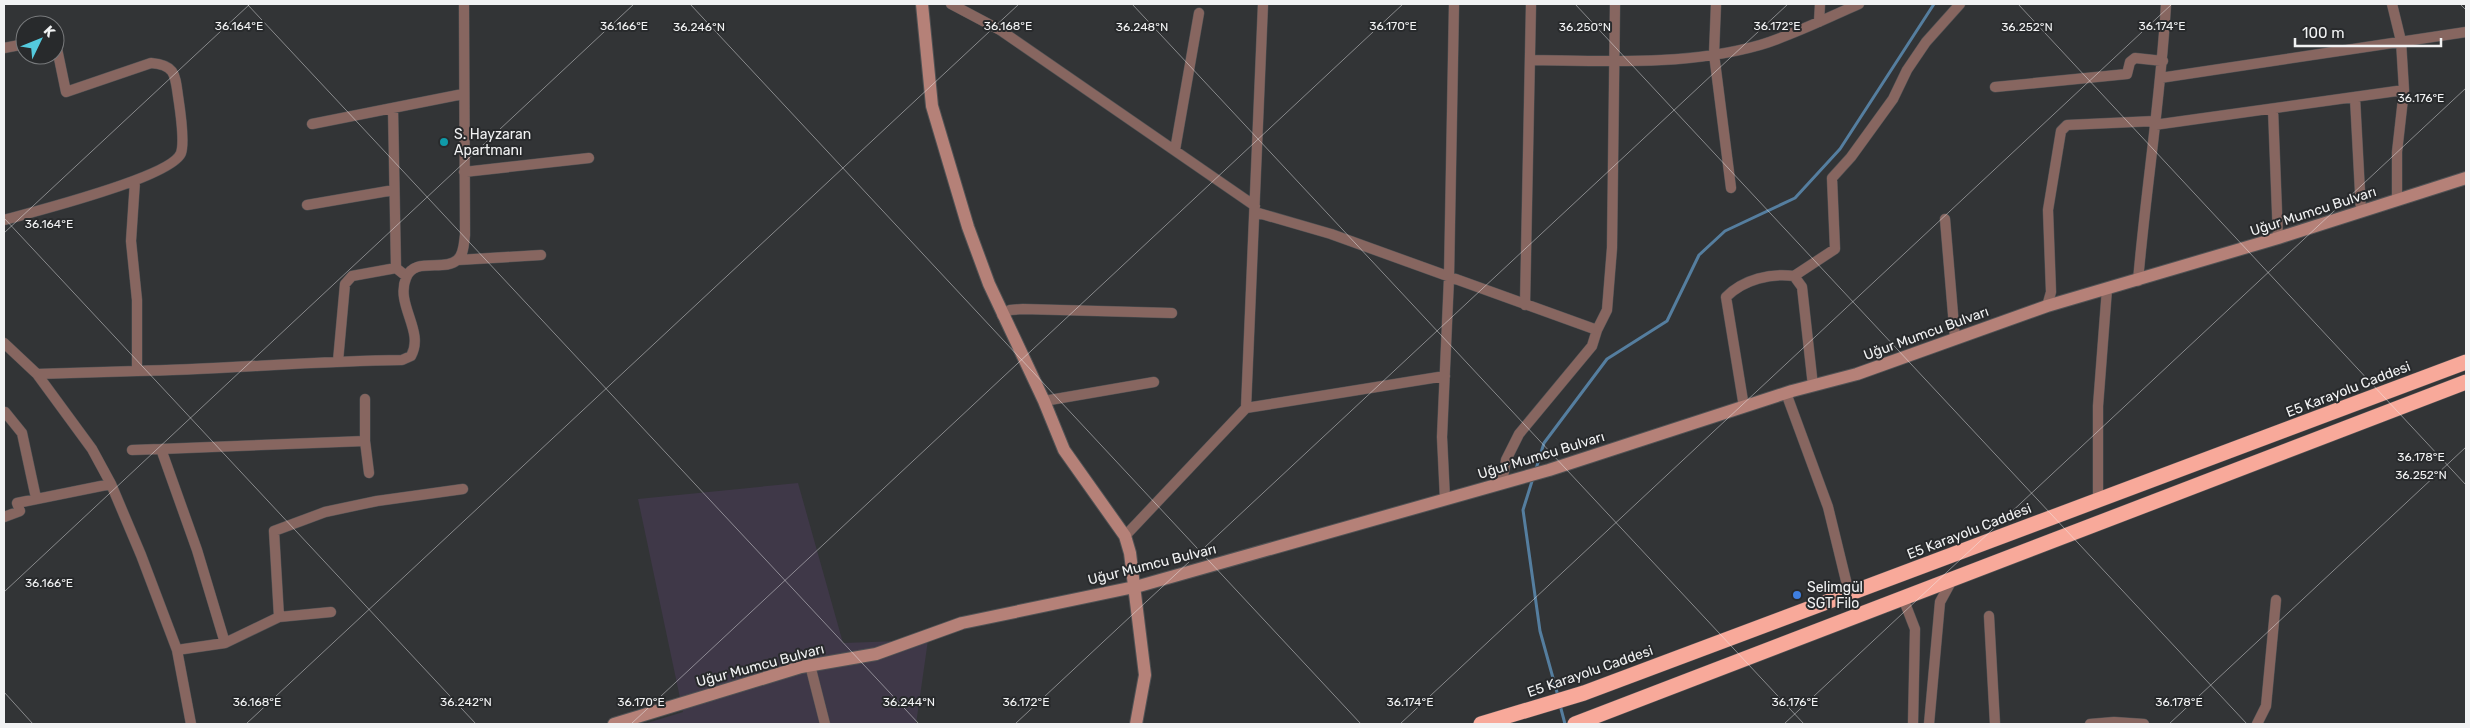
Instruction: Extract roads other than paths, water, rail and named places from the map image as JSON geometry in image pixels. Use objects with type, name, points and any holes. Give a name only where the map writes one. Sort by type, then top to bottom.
[{"type":"highway","name":"E5 Karayolu Caddesi","points":[[1481,724],[1584,693],[2466,362]]},
{"type":"highway","points":[[1575,724],[2466,382]]},
{"type":"street","points":[[458,260],[462,252],[465,235],[464,4]]},
{"type":"street","points":[[922,4],[932,106],[968,227],[1002,315],[1044,401],[1064,450],[1125,536],[1130,553],[1135,587],[1145,675],[1136,724]]},
{"type":"street","points":[[951,4],[1000,30],[1175,150],[1255,209],[1331,234],[1597,330]]},
{"type":"street","points":[[1246,408],[1263,4]]},
{"type":"street","points":[[1445,499],[1442,437],[1449,278],[1454,4]]},
{"type":"street","points":[[1526,305],[1532,4]]},
{"type":"street","points":[[1502,483],[1506,460],[1519,434],[1592,346],[1597,330],[1608,310],[1612,248],[1615,4]]},
{"type":"street","points":[[1716,4],[1714,54],[1731,188]]},
{"type":"street","points":[[1819,22],[1820,4]]},
{"type":"street","points":[[1531,60],[1614,61],[1691,59],[1760,45],[1859,4]]},
{"type":"street","points":[[1744,406],[1726,297],[1734,288],[1753,280],[1780,274],[1794,276],[1835,249],[1832,178],[1851,157],[1893,99],[1907,70],[1926,42],[1960,4]]},
{"type":"street","points":[[2138,281],[2154,123],[2163,61],[2166,4]]},
{"type":"street","points":[[2392,4],[2401,41],[2404,90],[2397,152],[2397,200]]},
{"type":"street","points":[[1175,150],[1199,12]]},
{"type":"street","points":[[2160,78],[2466,32]]},
{"type":"street","points":[[1995,87],[2127,74],[2130,62],[2135,58],[2163,61]]},
{"type":"street","points":[[4,220],[135,181],[170,164],[181,152],[178,102],[171,69],[164,64],[150,63],[66,92],[60,65]]},
{"type":"street","points":[[2048,306],[2051,292],[2048,210],[2061,131],[2067,126],[2154,123],[2273,109],[2404,90]]},
{"type":"street","points":[[312,124],[463,94]]},
{"type":"street","points":[[2355,98],[2361,211]]},
{"type":"street","points":[[394,108],[396,268]]},
{"type":"street","points":[[2273,109],[2278,238]]},
{"type":"street","points":[[464,172],[589,158]]},
{"type":"street","name":"Uğur Mumcu Bulvarı","points":[[614,724],[810,665],[876,654],[962,623],[1135,587],[1550,470],[1744,406],[1857,374],[2048,306],[2138,281],[2466,178]]},
{"type":"street","points":[[135,181],[131,241],[137,300],[137,371]]},
{"type":"street","points":[[307,205],[394,190]]},
{"type":"street","points":[[1945,218],[1955,338]]},
{"type":"street","points":[[37,374],[224,369],[338,361],[402,360],[411,356],[416,342],[402,295],[406,276],[418,266],[452,263],[458,260],[542,255]]},
{"type":"street","points":[[338,361],[345,284],[352,276],[396,268],[406,276]]},
{"type":"street","points":[[1794,276],[1802,286],[1813,386]]},
{"type":"street","points":[[2098,500],[2098,406],[2107,289]]},
{"type":"street","points":[[1002,315],[1010,310],[1023,309],[1172,313]]},
{"type":"street","points":[[4,342],[37,374],[92,448],[111,484],[141,555],[177,650],[192,724]]},
{"type":"street","points":[[1125,536],[1246,408],[1445,376]]},
{"type":"street","points":[[1044,401],[1154,382]]},
{"type":"street","points":[[1786,393],[1828,507],[1849,594]]},
{"type":"street","points":[[366,399],[365,441],[369,473]]},
{"type":"street","points":[[5,412],[22,433],[36,498]]},
{"type":"street","points":[[132,450],[365,441]]},
{"type":"street","points":[[161,449],[197,550],[225,643]]},
{"type":"street","points":[[4,517],[20,511],[17,503],[111,484]]},
{"type":"street","points":[[279,617],[274,531],[325,512],[377,501],[463,489]]},
{"type":"street","points":[[1929,724],[1940,602],[1952,580]]},
{"type":"street","points":[[1904,598],[1915,629],[1913,724]]},
{"type":"street","points":[[2257,724],[2266,706],[2276,600]]},
{"type":"street","points":[[177,650],[225,643],[279,617],[331,612]]},
{"type":"street","points":[[1989,616],[1995,724]]},
{"type":"street","points":[[810,665],[825,724]]},
{"type":"street","points":[[2090,724],[2114,722],[2144,724]]},
{"type":"waterway","points":[[1536,469],[1544,443],[1607,359],[1667,321],[1699,255],[1725,231],[1795,198],[1840,149],[1934,4]]},
{"type":"waterway","points":[[1533,478],[1523,510],[1540,631],[1558,696]]},
{"type":"waterway","points":[[1560,705],[1565,724]]},
{"type":"place","name":"S. Hayzaran Apartmanı","points":[[444,142]]},
{"type":"place","name":"Selimgül SGT Filo","points":[[1797,595]]}]
